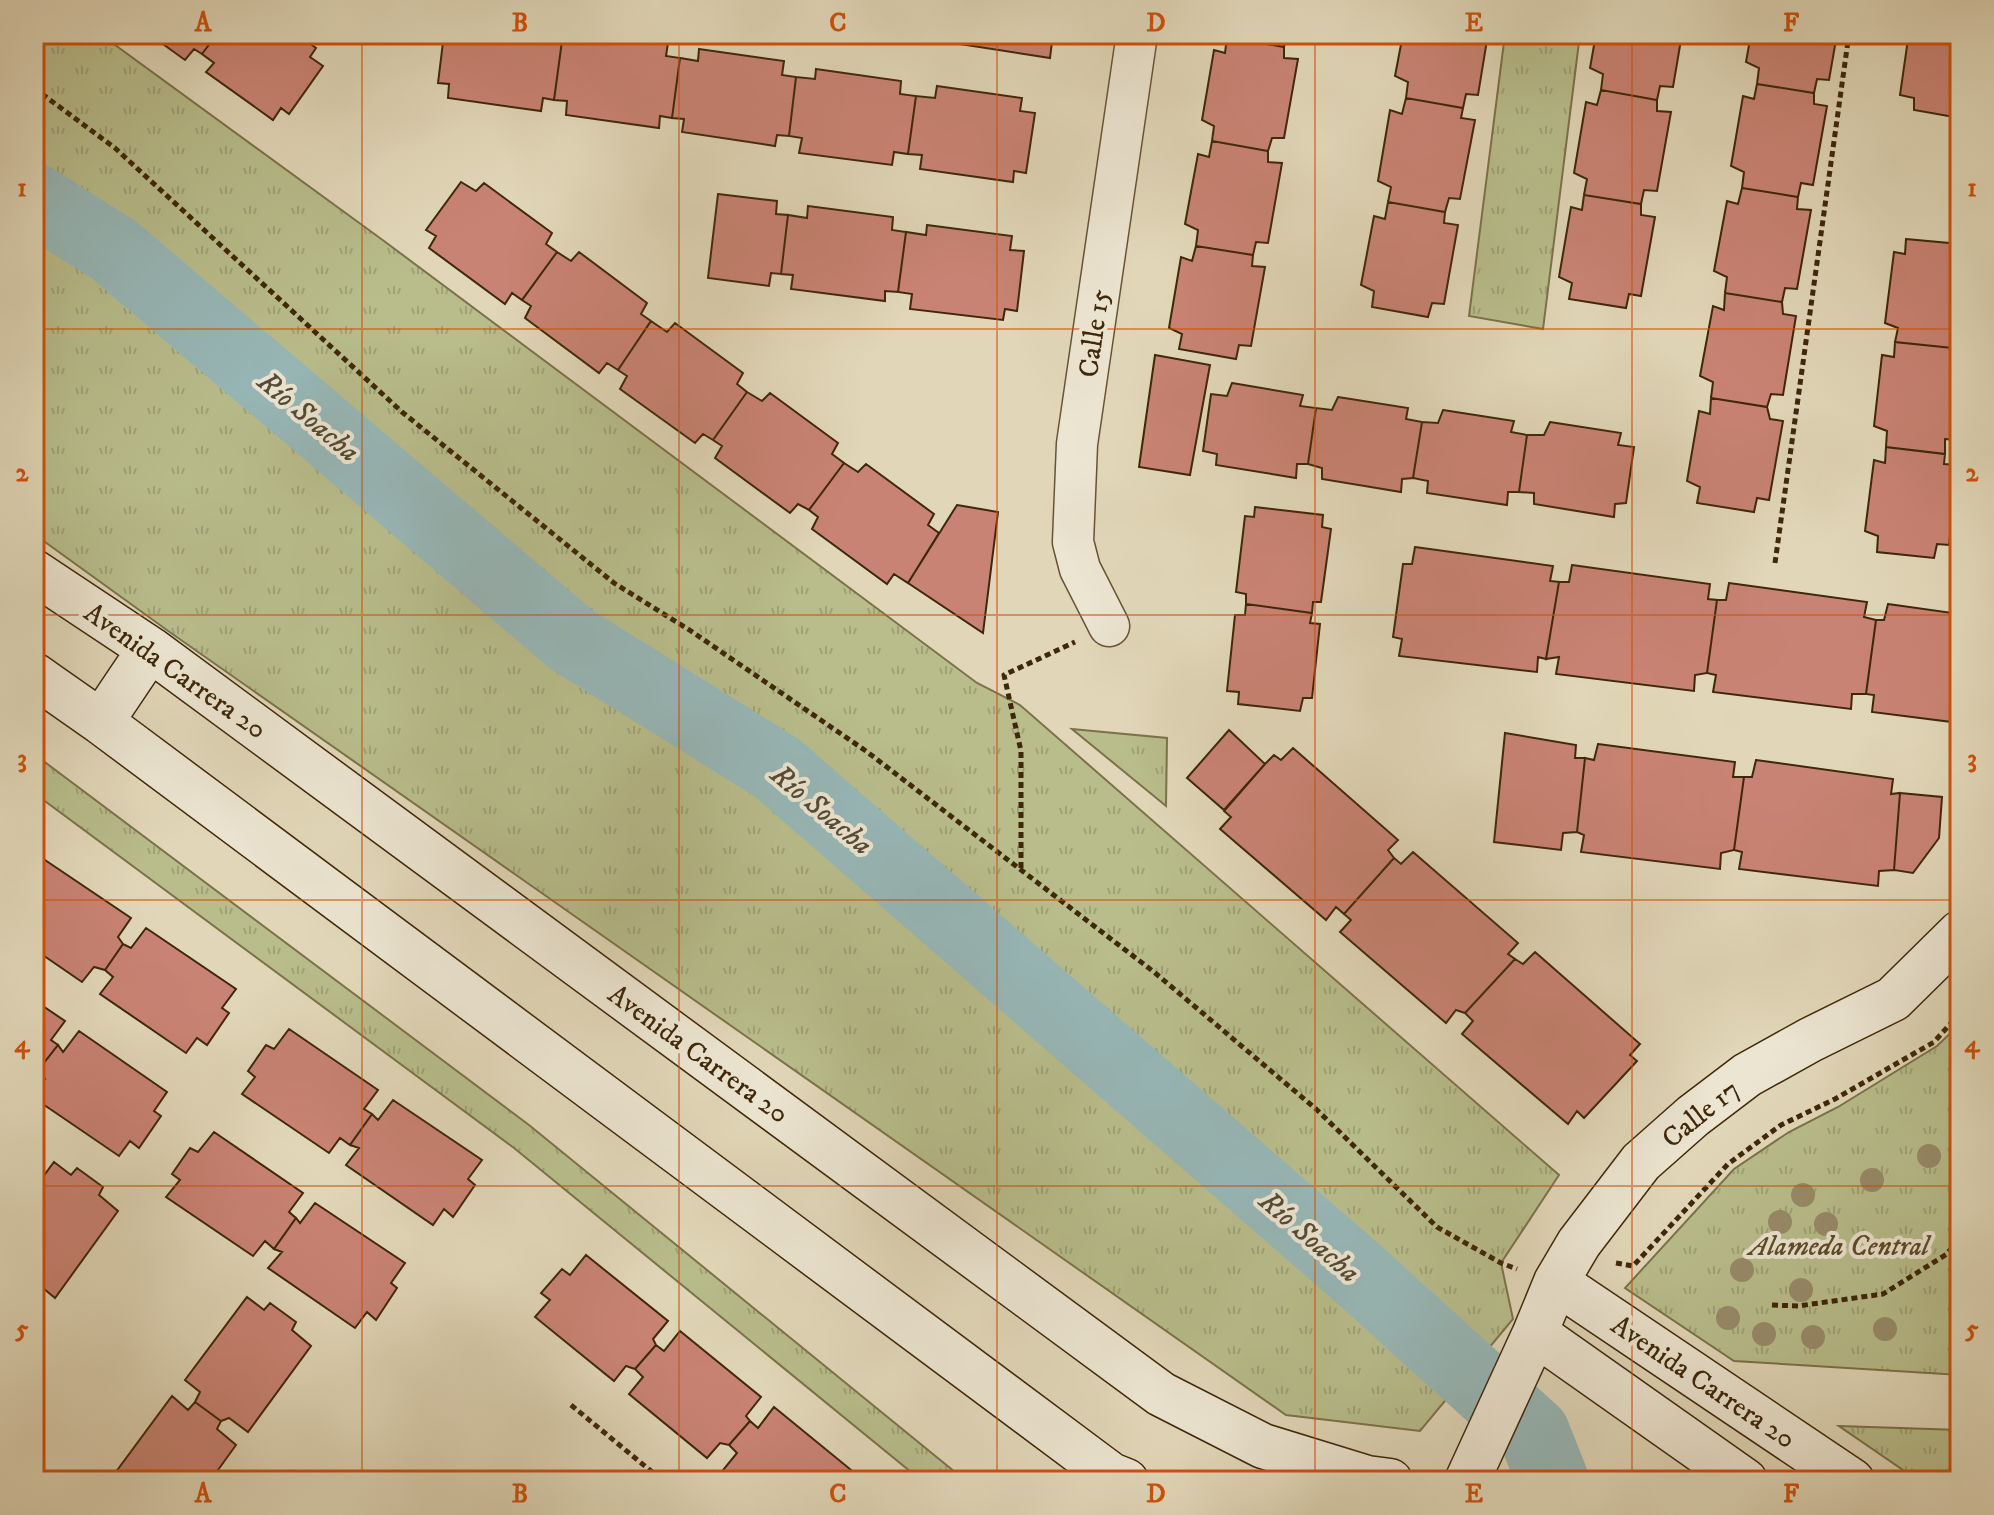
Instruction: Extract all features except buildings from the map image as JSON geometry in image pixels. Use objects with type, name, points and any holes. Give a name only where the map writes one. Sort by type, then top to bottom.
[{"type":"street","name":"Calle 15","points":[[1109,626],[1080,569],[1073,542],[1076,472],[1079,428],[1137,34]]},
{"type":"street","name":"Avenida Carrera 20","points":[[34,572],[150,649],[1161,1394],[1263,1446],[1367,1478],[1390,1481]]},
{"type":"street","points":[[101,722],[150,649]]},
{"type":"street","points":[[34,675],[1119,1479]]},
{"type":"street","name":"Calle 17","points":[[1467,1481],[1556,1282],[1579,1243],[1641,1162],[1693,1116],[1747,1075],[1893,999],[1960,933]]},
{"type":"street","name":"Avenida Carrera 20","points":[[1556,1282],[1852,1481]]},
{"type":"street","name":"Avenida Carrera 20","points":[[1527,1350],[1745,1481]]},
{"type":"path","points":[[1775,563],[1849,34]]},
{"type":"path","points":[[34,88],[115,148],[402,412],[614,583],[691,631],[866,751],[1154,972],[1316,1109],[1437,1227],[1501,1263],[1556,1282]]},
{"type":"path","points":[[1021,869],[1021,751],[1004,675],[1109,626]]},
{"type":"path","points":[[1579,1243],[1603,1260],[1633,1266],[1728,1164],[1781,1125],[1835,1099],[1934,1042],[1960,1013]]},
{"type":"path","points":[[1772,1305],[1798,1306],[1883,1294],[1947,1254],[1960,1237]]},
{"type":"path","points":[[571,1405],[663,1481]]},
{"type":"green space","points":[[34,34],[100,34],[384,241],[977,683],[1020,705],[1559,1175],[1501,1263],[1513,1319],[1420,1431],[1286,1415],[34,534]]},
{"type":"green space","points":[[1505,34],[1580,34],[1543,329],[1469,316]]},
{"type":"green space","points":[[1072,729],[1167,738],[1166,806]]},
{"type":"green space","points":[[34,754],[529,1125],[966,1481],[922,1481],[514,1148],[34,793]]},
{"type":"green space","name":"Alameda Central","points":[[1960,1024],[1960,1375],[1734,1361],[1625,1288],[1734,1169],[1789,1132],[1838,1107],[1937,1046]]},
{"type":"green space","points":[[1839,1426],[1960,1430],[1960,1481],[1919,1481]]},
{"type":"waterway","name":"Río Soacha","points":[[34,199],[114,250],[572,640],[777,768],[1363,1278],[1534,1433],[1553,1481]]}]
